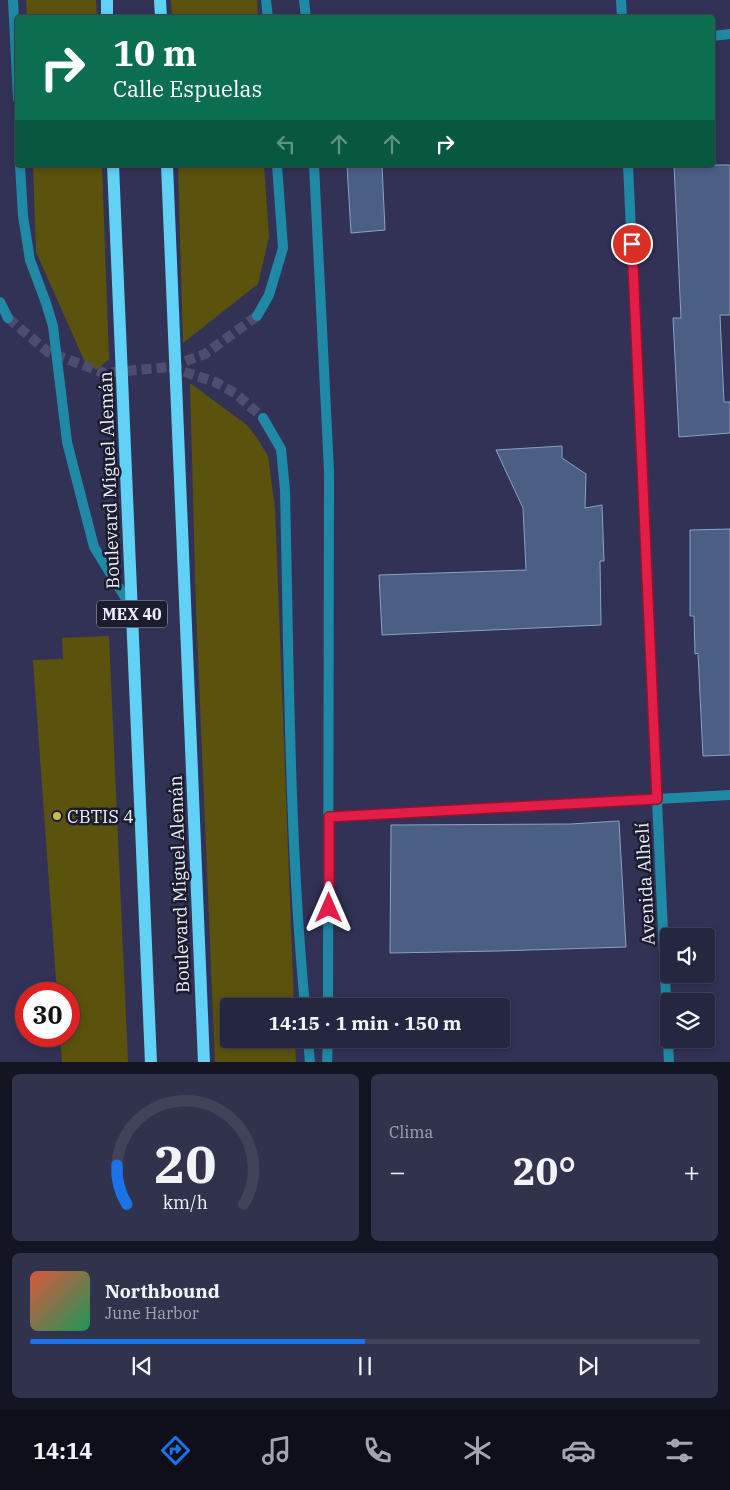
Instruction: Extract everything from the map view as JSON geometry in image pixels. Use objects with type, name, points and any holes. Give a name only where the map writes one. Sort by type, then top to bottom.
[{"type":"main road","points":[[107,0],[107,15]]},
{"type":"main road","points":[[160,0],[161,15]]},
{"type":"main road","name":"Boulevard Miguel Alemán","points":[[114,167],[151,1062]]},
{"type":"main road","name":"Boulevard Miguel Alemán","points":[[167,167],[204,1062]]},
{"type":"street","points":[[13,0],[15,40]]},
{"type":"street","points":[[266,0],[268,15]]},
{"type":"street","points":[[304,0],[306,15]]},
{"type":"street","points":[[621,0],[622,15]]},
{"type":"street","points":[[715,36],[730,34]]},
{"type":"street","points":[[20,167],[23,216],[30,260],[53,326],[67,442],[94,547],[132,608]]},
{"type":"street","points":[[257,316],[269,295],[283,248],[278,167]]},
{"type":"street","points":[[314,167],[329,471],[328,998]]},
{"type":"street","name":"Avenida Alhelí","points":[[628,167],[669,1062]]},
{"type":"street","points":[[0,302],[8,318]]},
{"type":"street","points":[[263,418],[281,449],[285,490],[293,823],[298,937],[304,998]]},
{"type":"street","points":[[329,817],[730,795]]},
{"type":"street","points":[[309,1048],[310,1062]]},
{"type":"street","points":[[327,1062],[328,1048]]},
{"type":"shaded area","points":[[26,0],[96,0],[97,15],[27,15]]},
{"type":"shaded area","points":[[171,0],[257,0],[258,15],[172,15]]},
{"type":"shaded area","points":[[33,167],[102,167],[109,359],[96,370],[84,360],[36,252]]},
{"type":"shaded area","points":[[178,167],[264,167],[269,237],[258,284],[183,343]]},
{"type":"shaded area","points":[[190,383],[247,425],[257,438],[268,456],[275,508],[294,998],[220,998],[220,1048],[295,1048],[296,1062],[215,1062],[196,610]]},
{"type":"shaded area","points":[[109,636],[128,1062],[62,1062],[61,1047],[80,1047],[80,982],[56,982],[33,660],[63,659],[62,638]]},
{"type":"building","points":[[730,165],[730,315],[720,315],[724,402],[730,402],[730,433],[679,437],[673,318],[681,318],[674,167]]},
{"type":"building","points":[[347,167],[382,167],[385,230],[351,233]]},
{"type":"building","points":[[562,446],[562,458],[586,474],[585,508],[602,505],[604,561],[600,561],[601,625],[382,635],[379,575],[526,570],[523,508],[496,450]]},
{"type":"building","points":[[730,529],[730,755],[703,756],[698,653],[695,654],[694,616],[690,616],[690,530]]},
{"type":"building","points":[[619,821],[626,947],[390,953],[391,825],[570,824]]},
{"type":"tunnel","points":[[8,318],[48,352],[104,373],[169,367],[205,354],[257,316]]},
{"type":"tunnel","points":[[170,367],[215,382],[235,393],[263,418]]},
{"type":"place","name":"CBTIS 4","points":[[57,816]]},
{"type":"route","points":[[329,908],[329,817],[657,799],[632,244]]}]
